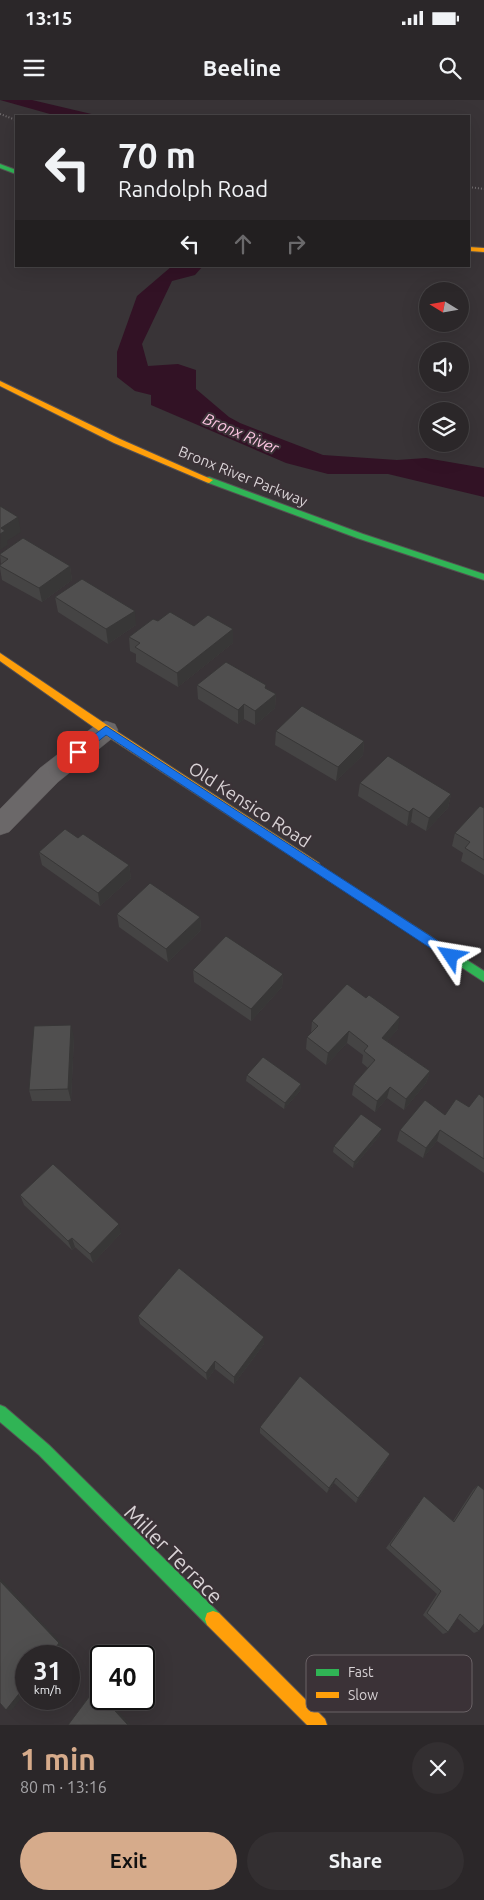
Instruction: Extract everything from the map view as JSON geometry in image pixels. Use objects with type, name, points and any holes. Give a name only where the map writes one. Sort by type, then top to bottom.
[{"type":"main road","points":[[0,166],[15,172]]},
{"type":"main road","points":[[470,249],[484,250]]},
{"type":"main road","name":"Bronx River Parkway","points":[[0,383],[94,430],[227,487],[335,528],[484,577]]},
{"type":"main road","name":"Old Kensico Road","points":[[0,656],[106,730],[484,977]]},
{"type":"main road","name":"Miller Terrace","points":[[0,1412],[44,1450],[319,1725]]},
{"type":"street","points":[[0,825],[49,775],[106,730]]},
{"type":"path","points":[[0,114],[15,120]]},
{"type":"path","points":[[470,187],[484,189]]},
{"type":"water","points":[[0,100],[32,100],[96,115],[53,115]]},
{"type":"water","name":"Bronx River","points":[[171,267],[202,267],[195,275],[172,281],[142,344],[148,366],[178,364],[196,370],[196,389],[229,417],[323,455],[397,460],[426,458],[484,468],[484,497],[388,474],[328,474],[286,463],[151,405],[151,395],[135,391],[117,377],[117,352],[137,296]]},
{"type":"building","points":[[0,506],[18,517],[1,528],[5,531],[0,534]]},
{"type":"building","points":[[23,538],[70,566],[39,588],[0,566],[8,559],[0,554]]},
{"type":"building","points":[[82,579],[135,611],[106,629],[55,597]]},
{"type":"building","points":[[170,612],[194,626],[208,615],[233,629],[177,673],[135,647],[140,643],[129,637],[153,619],[158,621]]},
{"type":"building","points":[[226,662],[266,685],[265,688],[276,694],[255,711],[244,704],[238,710],[197,685]]},
{"type":"building","points":[[302,706],[364,741],[338,767],[276,731]]},
{"type":"building","points":[[388,756],[451,794],[429,818],[413,808],[409,812],[360,783]]},
{"type":"building","points":[[480,806],[484,808],[484,860],[465,848],[470,842],[455,833]]},
{"type":"building","points":[[65,829],[78,838],[83,834],[129,865],[98,893],[39,852]]},
{"type":"building","points":[[150,883],[200,917],[166,949],[117,914]]},
{"type":"building","points":[[226,936],[283,974],[251,1009],[193,970]]},
{"type":"building","points":[[347,984],[366,998],[369,995],[400,1017],[382,1038],[430,1071],[406,1099],[390,1087],[377,1101],[354,1084],[375,1060],[364,1051],[368,1046],[349,1031],[328,1053],[307,1037],[318,1026],[312,1021]]},
{"type":"building","points":[[71,1025],[68,1089],[29,1090],[34,1026]]},
{"type":"building","points":[[263,1057],[301,1084],[285,1103],[247,1075]]},
{"type":"building","points":[[479,1094],[484,1098],[484,1159],[440,1130],[426,1148],[400,1130],[425,1100],[445,1115],[456,1099],[469,1107]]},
{"type":"building","points":[[361,1114],[382,1129],[354,1162],[334,1146]]},
{"type":"building","points":[[53,1164],[119,1224],[90,1254],[72,1238],[68,1241],[20,1195]]},
{"type":"building","points":[[179,1268],[264,1337],[234,1377],[215,1361],[206,1373],[138,1316]]},
{"type":"building","points":[[300,1376],[390,1454],[358,1498],[336,1478],[329,1488],[260,1427]]},
{"type":"building","points":[[478,1485],[484,1490],[484,1624],[479,1631],[460,1614],[448,1632],[427,1613],[441,1591],[390,1545],[424,1496],[454,1522]]},
{"type":"building","points":[[0,1581],[59,1643],[57,1645],[15,1645],[15,1699],[6,1710],[0,1703]]},
{"type":"building","points":[[90,1696],[90,1710],[114,1710],[128,1725],[68,1725]]},
{"type":"traffic: fast","points":[[0,166],[15,172]]},
{"type":"traffic: fast","points":[[209,480],[360,536],[484,577]]},
{"type":"traffic: fast","points":[[315,866],[484,977]]},
{"type":"traffic: fast","points":[[0,1412],[44,1450],[213,1619]]},
{"type":"traffic: slow","points":[[470,249],[484,250]]},
{"type":"traffic: slow","points":[[0,383],[117,441],[209,480]]},
{"type":"traffic: slow","points":[[0,656],[106,730],[315,866]]},
{"type":"traffic: slow","points":[[213,1619],[319,1725]]},
{"type":"route","points":[[78,752],[106,730],[451,956]]}]
